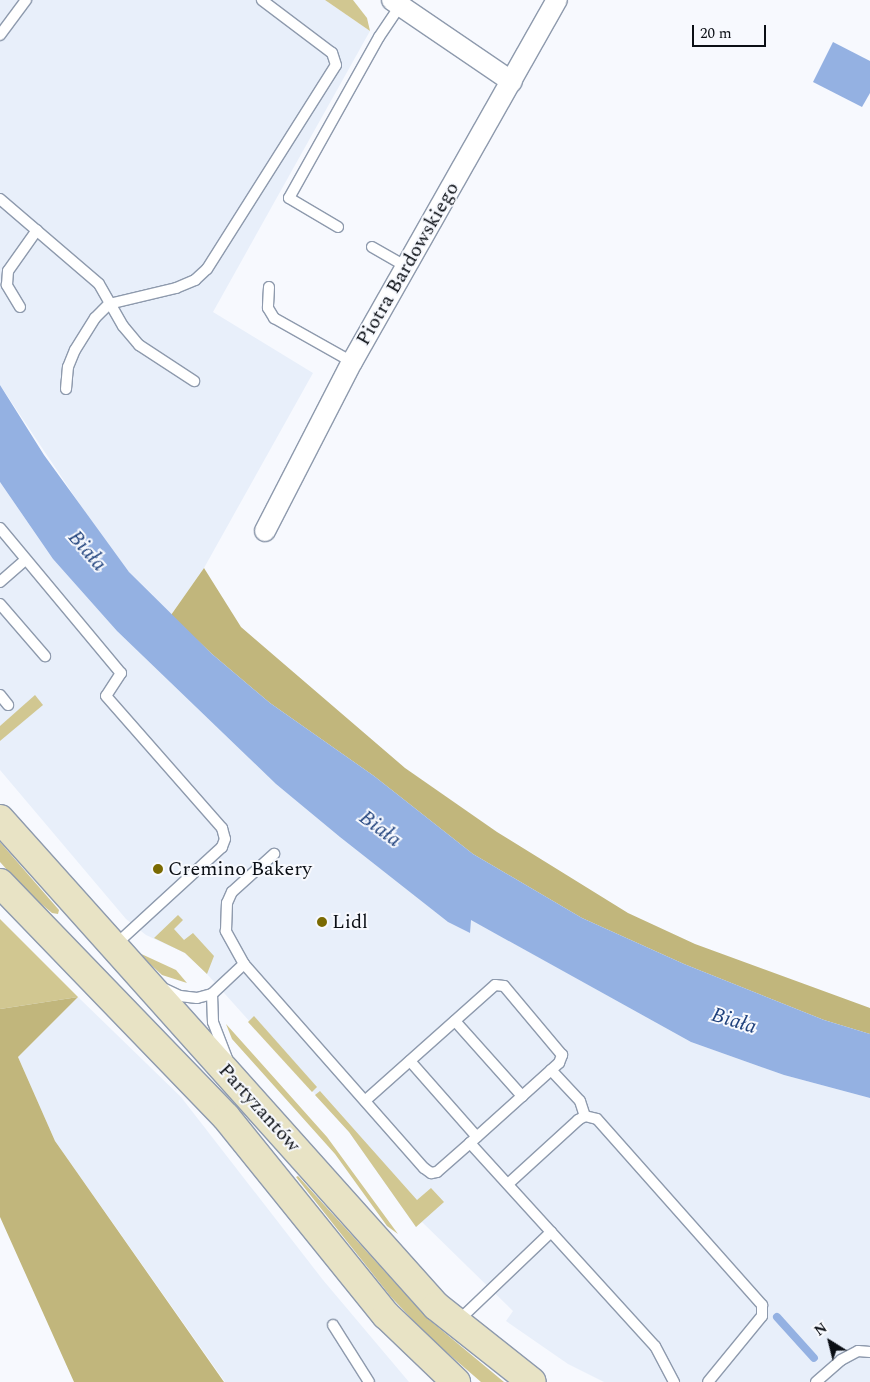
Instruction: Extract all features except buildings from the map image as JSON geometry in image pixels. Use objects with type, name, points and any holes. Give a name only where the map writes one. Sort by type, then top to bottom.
[{"type":"main road","name":"Partyzantów","points":[[0,819],[250,1099],[456,1324],[532,1382]]},
{"type":"main road","name":"Partyzantów","points":[[0,883],[220,1110],[386,1315],[456,1382]]},
{"type":"street","name":"Piotra Bardowskiego","points":[[265,531],[352,362],[557,0]]},
{"type":"street","points":[[396,3],[512,82]]},
{"type":"lane","points":[[0,35],[26,0]]},
{"type":"lane","points":[[66,389],[68,367],[75,350],[95,318],[109,304],[176,288],[195,280],[207,269],[336,65],[332,53],[262,0]]},
{"type":"lane","points":[[338,227],[289,198],[396,3]]},
{"type":"lane","points":[[0,199],[99,284],[109,304],[139,345],[194,382]]},
{"type":"lane","points":[[20,306],[7,285],[8,271],[37,230]]},
{"type":"lane","points":[[372,247],[407,266]]},
{"type":"lane","points":[[269,287],[268,308],[274,318],[352,362]]},
{"type":"lane","points":[[0,528],[121,673],[106,696],[222,828],[225,839],[222,847],[118,952],[180,996],[197,998],[212,994],[244,964]]},
{"type":"lane","points":[[0,582],[25,560]]},
{"type":"lane","points":[[0,604],[45,656]]},
{"type":"lane","points":[[0,695],[8,705]]},
{"type":"lane","points":[[274,854],[232,892],[228,902],[226,932],[244,964],[365,1100],[431,1173],[437,1172],[474,1140],[551,1070],[562,1055],[504,986],[494,985],[365,1100]]},
{"type":"lane","points":[[212,994],[213,1022],[220,1043],[250,1099]]},
{"type":"lane","points":[[455,1021],[522,1096]]},
{"type":"lane","points":[[410,1061],[508,1184],[655,1346],[674,1382]]},
{"type":"lane","points":[[551,1070],[580,1101],[585,1116]]},
{"type":"lane","points":[[508,1184],[585,1116]]},
{"type":"lane","points":[[585,1116],[597,1119],[762,1305],[762,1316],[708,1382]]},
{"type":"lane","points":[[456,1324],[551,1232]]},
{"type":"lane","points":[[333,1325],[369,1382]]},
{"type":"lane","points":[[816,1382],[841,1360],[858,1351],[870,1352]]},
{"type":"shaded area","points":[[0,0],[325,0],[370,31],[213,312],[313,373],[204,568],[171,615],[129,572],[97,530],[0,385]]},
{"type":"shaded area","points":[[325,0],[353,0],[367,18],[370,31]]},
{"type":"shaded area","points":[[0,482],[53,559],[117,631],[276,784],[448,922],[470,933],[470,919],[691,1042],[784,1075],[870,1098],[870,1382],[604,1382],[568,1364],[506,1321],[513,1311],[422,1222],[416,1227],[349,1132],[207,974],[185,953],[146,935],[126,919],[0,770]]},
{"type":"shaded area","points":[[204,568],[241,627],[405,768],[497,832],[628,913],[695,944],[870,1008],[870,1034],[824,1020],[684,964],[582,918],[473,854],[374,776],[270,703],[212,654],[171,615]]},
{"type":"shaded area","points":[[35,695],[43,705],[0,741],[0,726]]},
{"type":"shaded area","points":[[0,842],[59,910],[58,914],[52,913],[26,891],[0,862]]},
{"type":"shaded area","points":[[178,915],[183,920],[174,929],[184,940],[193,933],[214,956],[207,974],[185,953],[154,938]]},
{"type":"shaded area","points":[[0,919],[78,997],[0,1009]]},
{"type":"shaded area","points":[[137,952],[176,970],[187,983],[162,975]]},
{"type":"shaded area","points":[[78,997],[181,1097],[323,1280],[409,1382],[225,1382],[55,1141],[18,1057]]},
{"type":"shaded area","points":[[78,997],[18,1057],[55,1141],[224,1382],[74,1382],[0,1217],[0,1009]]},
{"type":"shaded area","points":[[254,1016],[317,1087],[312,1092],[248,1022]]},
{"type":"shaded area","points":[[226,1024],[327,1137],[398,1234],[387,1226],[335,1154],[232,1039]]},
{"type":"shaded area","points":[[320,1091],[417,1200],[431,1188],[444,1202],[416,1227],[349,1132],[315,1095]]},
{"type":"shaded area","points":[[298,1176],[427,1318],[504,1382],[481,1382],[429,1337],[391,1297],[296,1177]]},
{"type":"water","points":[[833,42],[870,61],[870,93],[862,107],[813,82]]},
{"type":"water","name":"Biała","points":[[0,385],[44,455],[129,572],[212,654],[270,703],[374,776],[473,854],[582,918],[684,964],[824,1020],[870,1034],[870,1098],[784,1075],[691,1042],[471,920],[470,933],[448,922],[340,837],[276,784],[117,631],[53,559],[0,482]]},
{"type":"waterway","points":[[777,1317],[814,1358]]},
{"type":"place","name":"Cremino Bakery","points":[[158,869]]},
{"type":"place","name":"Lidl","points":[[322,922]]}]
